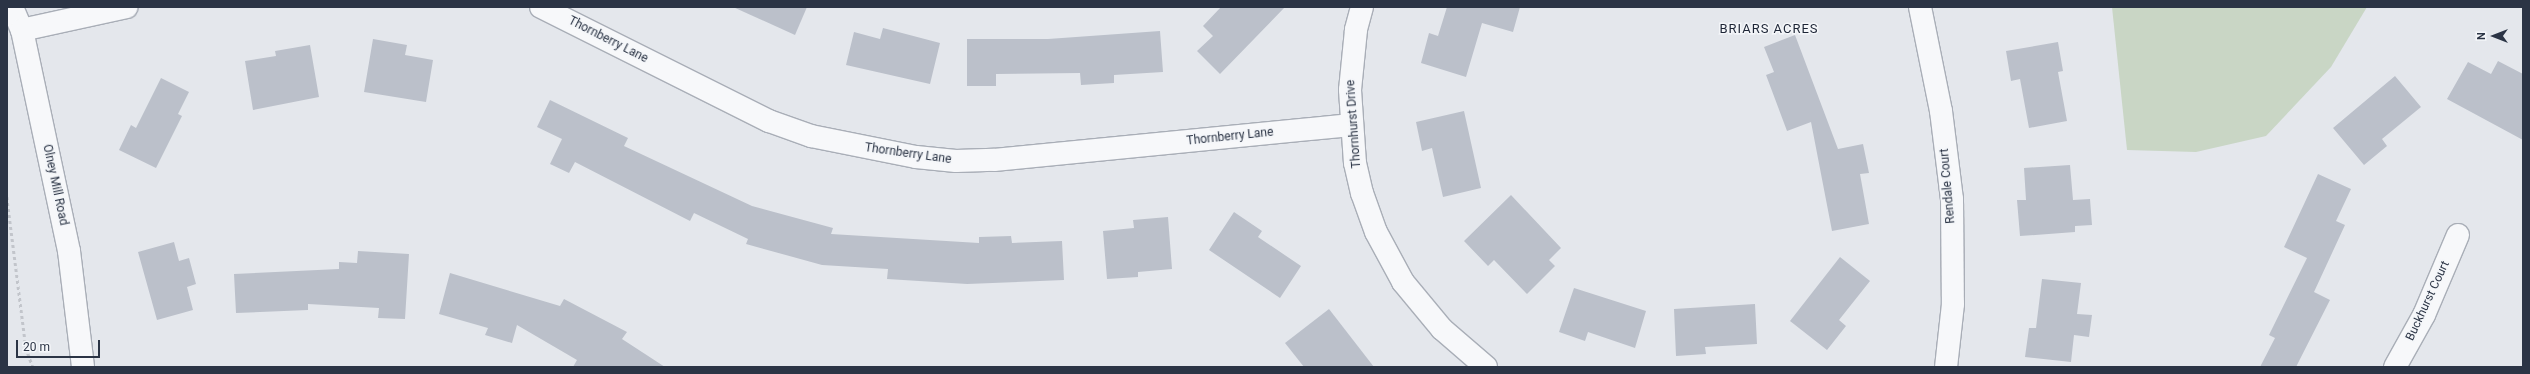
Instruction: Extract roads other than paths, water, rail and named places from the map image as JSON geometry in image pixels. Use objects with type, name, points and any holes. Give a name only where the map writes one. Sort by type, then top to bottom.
[{"type":"street","name":"Olney Mill Road","points":[[12,7],[22,30],[69,251],[83,367]]},
{"type":"street","points":[[22,30],[127,7]]},
{"type":"street","name":"Thornberry Lane","points":[[541,7],[769,121],[811,136],[916,158],[956,161],[994,160],[1352,125]]},
{"type":"street","name":"Thornhurst Drive","points":[[1362,7],[1351,61],[1352,125],[1355,163],[1362,193],[1376,232],[1402,282],[1442,329],[1486,367]]},
{"type":"street","name":"Rendale Court","points":[[1920,7],[1941,111],[1952,199],[1953,304],[1946,367]]},
{"type":"street","name":"Buckhurst Court","points":[[2395,367],[2424,315],[2458,235]]},
{"type":"district","name":"BRIARS ACRES","points":[[1769,29]]}]
